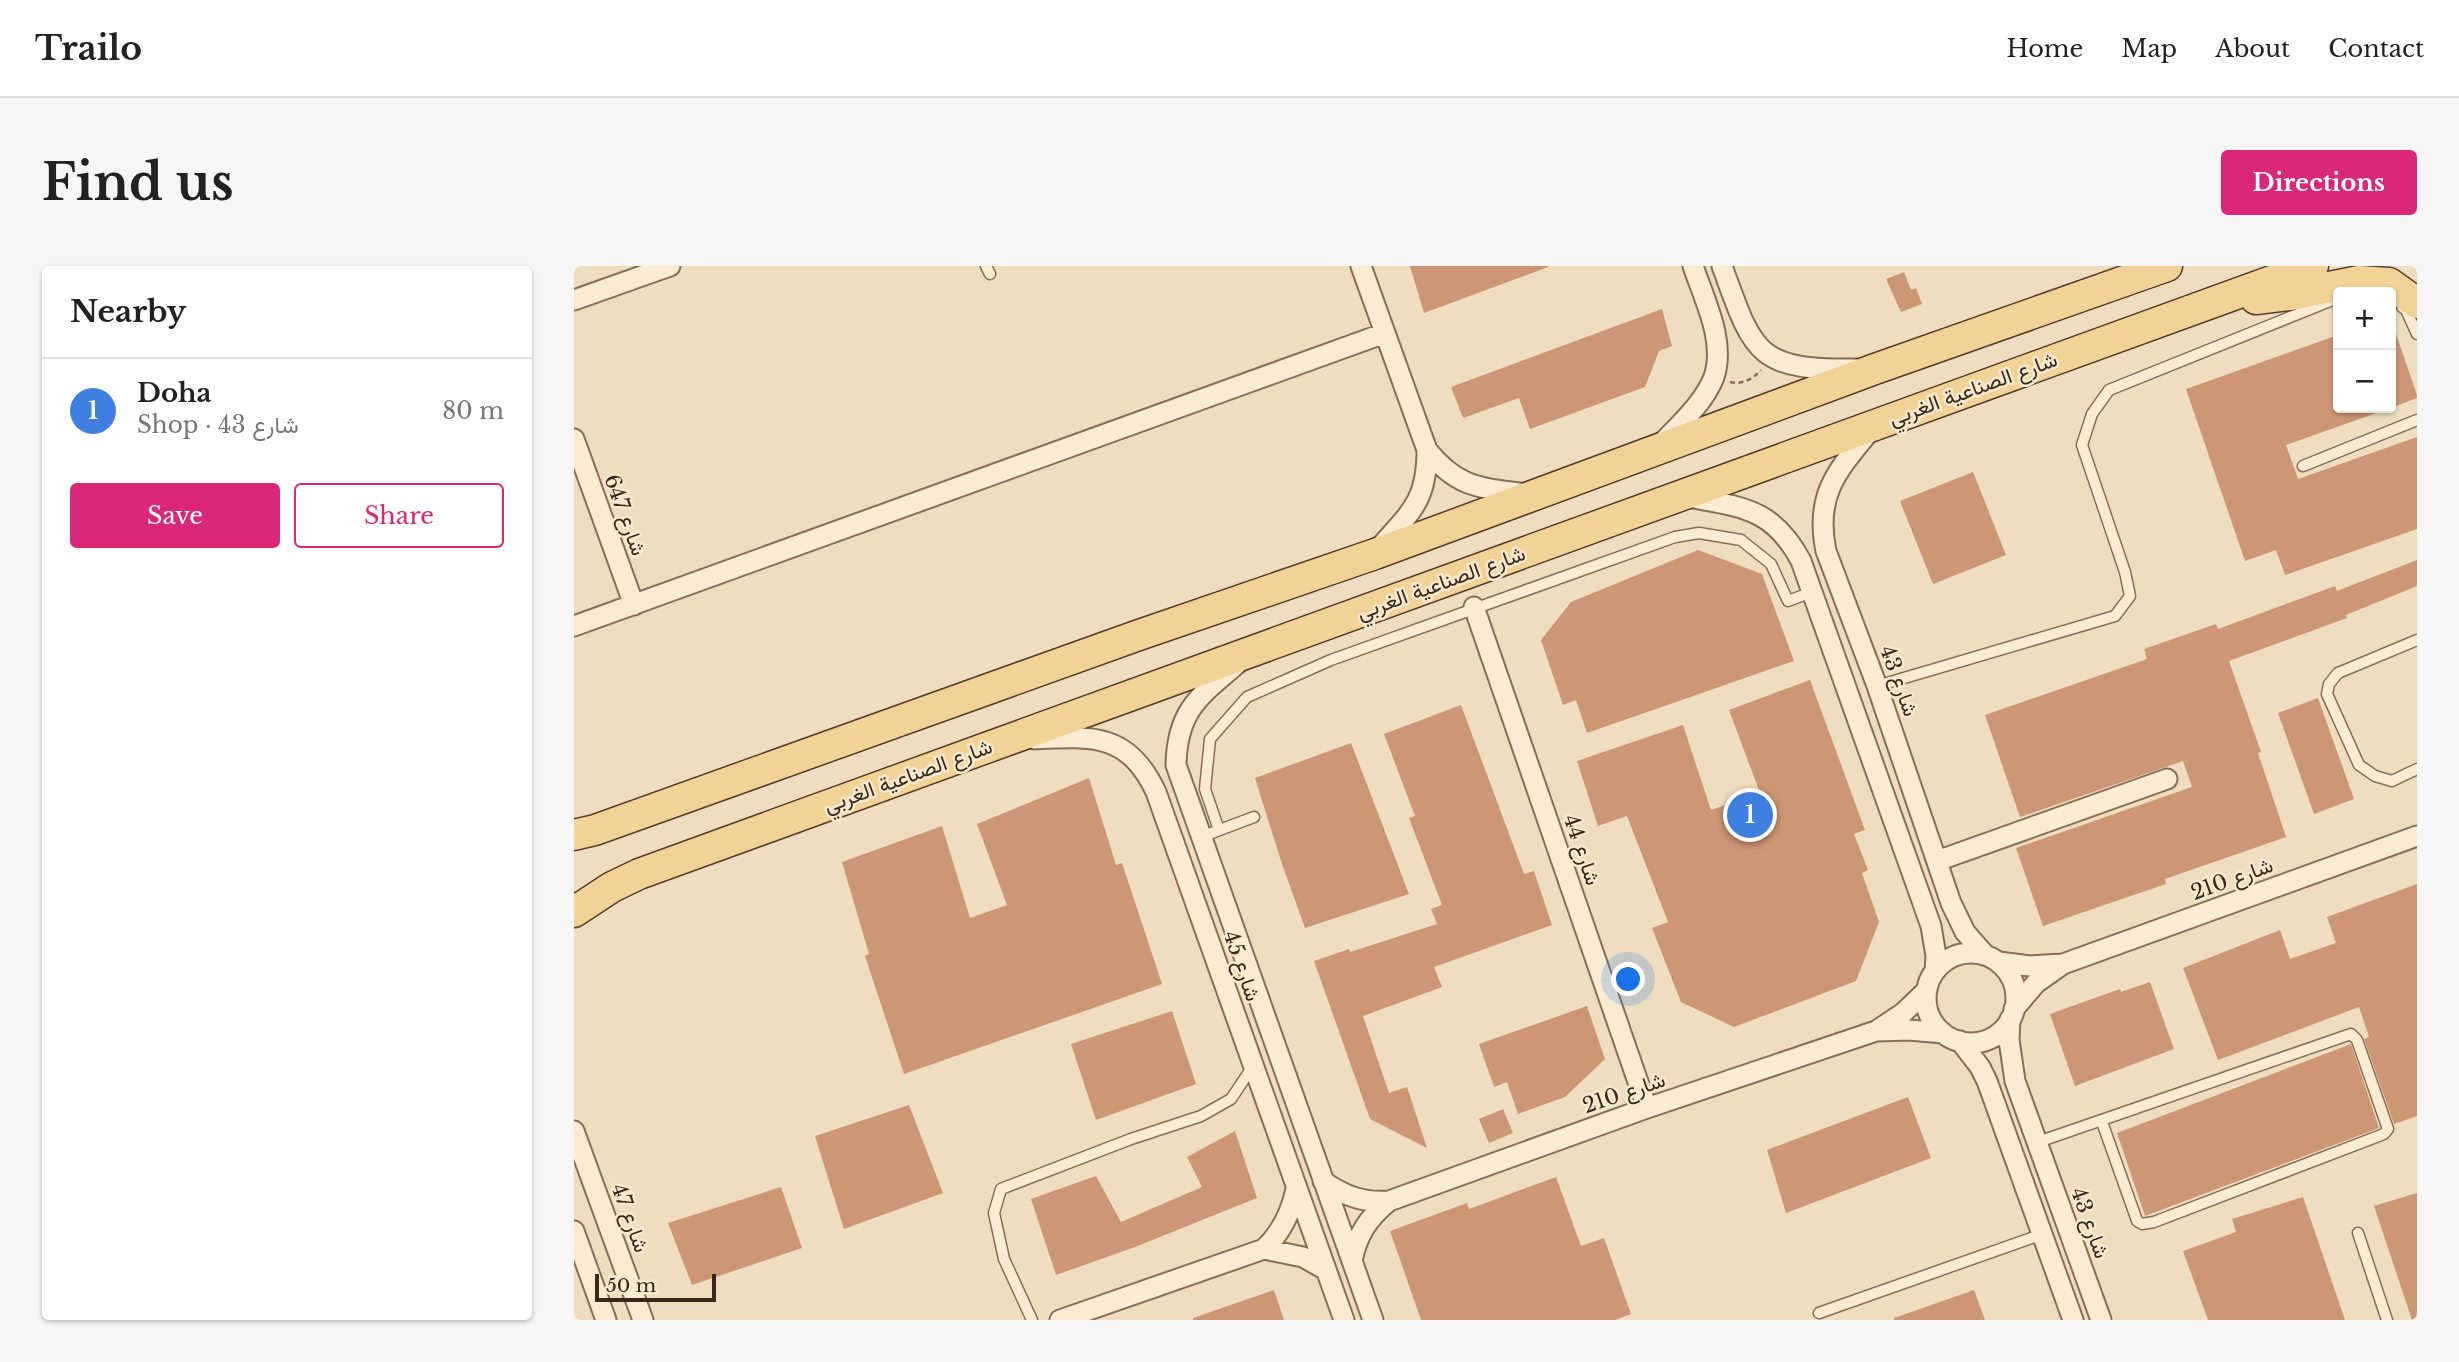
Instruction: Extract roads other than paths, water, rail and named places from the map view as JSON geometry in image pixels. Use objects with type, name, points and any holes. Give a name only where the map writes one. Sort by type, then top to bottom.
[{"type":"main road","points":[[574,835],[607,826],[1139,635],[1375,554],[1875,369],[2167,266]]},
{"type":"main road","name":"شارع الصناعية الغربي","points":[[574,912],[612,887],[639,874],[2313,266]]},
{"type":"main road","points":[[2206,304],[2290,295],[2358,281],[2389,283],[2417,303]]},
{"type":"street","points":[[574,300],[670,266]]},
{"type":"street","points":[[1361,266],[1427,450],[1453,477],[1469,485],[1536,495]]},
{"type":"street","points":[[1656,450],[1696,406],[1714,377],[1717,341],[1693,266]]},
{"type":"street","points":[[1723,266],[1748,334],[1758,347],[1772,358],[1787,365],[1804,368],[1875,369]]},
{"type":"street","points":[[574,626],[1385,333]]},
{"type":"street","name":"شارع 43","points":[[1876,424],[1846,460],[1827,493],[1822,512],[1826,551],[1877,686],[1957,918],[1970,938],[1992,959]]},
{"type":"street","name":"شارع 647","points":[[574,439],[634,605]]},
{"type":"street","points":[[1375,554],[1417,504],[1425,488],[1427,450]]},
{"type":"street","points":[[1682,496],[1759,513],[1776,525],[1791,541],[1796,551],[1931,926],[1936,956],[1927,990],[1927,1009],[1936,1026],[1951,1037],[1980,1067],[2073,1320]]},
{"type":"street","name":"شارع 44","points":[[1474,607],[1647,1108]]},
{"type":"street","name":"شارع 45","points":[[1253,650],[1195,702],[1182,722],[1176,765],[1210,833],[1323,1181],[1373,1320]]},
{"type":"street","name":"شارع 45","points":[[1005,740],[1092,738],[1116,745],[1134,757],[1148,774],[1344,1320]]},
{"type":"street","points":[[1937,862],[2167,779]]},
{"type":"street","name":"شارع 210","points":[[1992,959],[2030,966],[2063,964],[2417,836]]},
{"type":"street","points":[[1934,971],[1952,957],[1974,953],[1992,959],[2006,970],[2015,988],[2012,1014],[2004,1027],[1989,1039],[1980,1042],[1951,1037]]},
{"type":"street","name":"شارع 210","points":[[2012,1014],[2036,984],[2063,964]]},
{"type":"street","name":"شارع 210","points":[[1323,1181],[1347,1196],[1375,1202],[1389,1201],[1647,1108],[1875,1031],[1903,1013],[1927,990]]},
{"type":"street","name":"شارع 43","points":[[2012,1014],[2009,1040],[2015,1081],[2101,1320]]},
{"type":"street","name":"شارع 210","points":[[1875,1031],[1909,1030],[1951,1037]]},
{"type":"street","name":"شارع 47","points":[[574,1131],[642,1320]]},
{"type":"street","points":[[1060,1320],[1264,1249],[1289,1216],[1296,1189]]},
{"type":"street","name":"شارع 210","points":[[1352,1262],[1357,1240],[1367,1221],[1389,1201]]},
{"type":"street","points":[[574,1231],[606,1320]]},
{"type":"street","points":[[1264,1249],[1303,1257],[1326,1270]]},
{"type":"lane","points":[[1877,686],[2115,616],[2130,596],[2125,572],[2082,445],[2092,414],[2103,398],[2109,390],[2333,300]]},
{"type":"lane","points":[[2396,303],[2406,310],[2417,334]]},
{"type":"lane","points":[[2303,466],[2417,420]]},
{"type":"lane","points":[[1254,817],[1210,833],[1205,789],[1210,739],[1247,697],[1331,660],[1675,537],[1699,533],[1741,540],[1771,564],[1788,601],[1812,592]]},
{"type":"lane","points":[[2417,640],[2338,673],[2329,684],[2327,694],[2359,765],[2375,776],[2392,781],[2417,769]]},
{"type":"lane","points":[[2038,1142],[2351,1034],[2357,1040],[2388,1129],[2384,1134],[2154,1223],[2142,1224],[2135,1215],[2102,1122]]},
{"type":"lane","points":[[1032,1320],[1004,1259],[994,1213],[1002,1189],[1131,1139],[1201,1116],[1231,1099],[1253,1066]]},
{"type":"lane","points":[[2358,1233],[2387,1320]]},
{"type":"lane","points":[[1819,1313],[2043,1234]]},
{"type":"place","name":"Doha","points":[[1750,815]]}]
